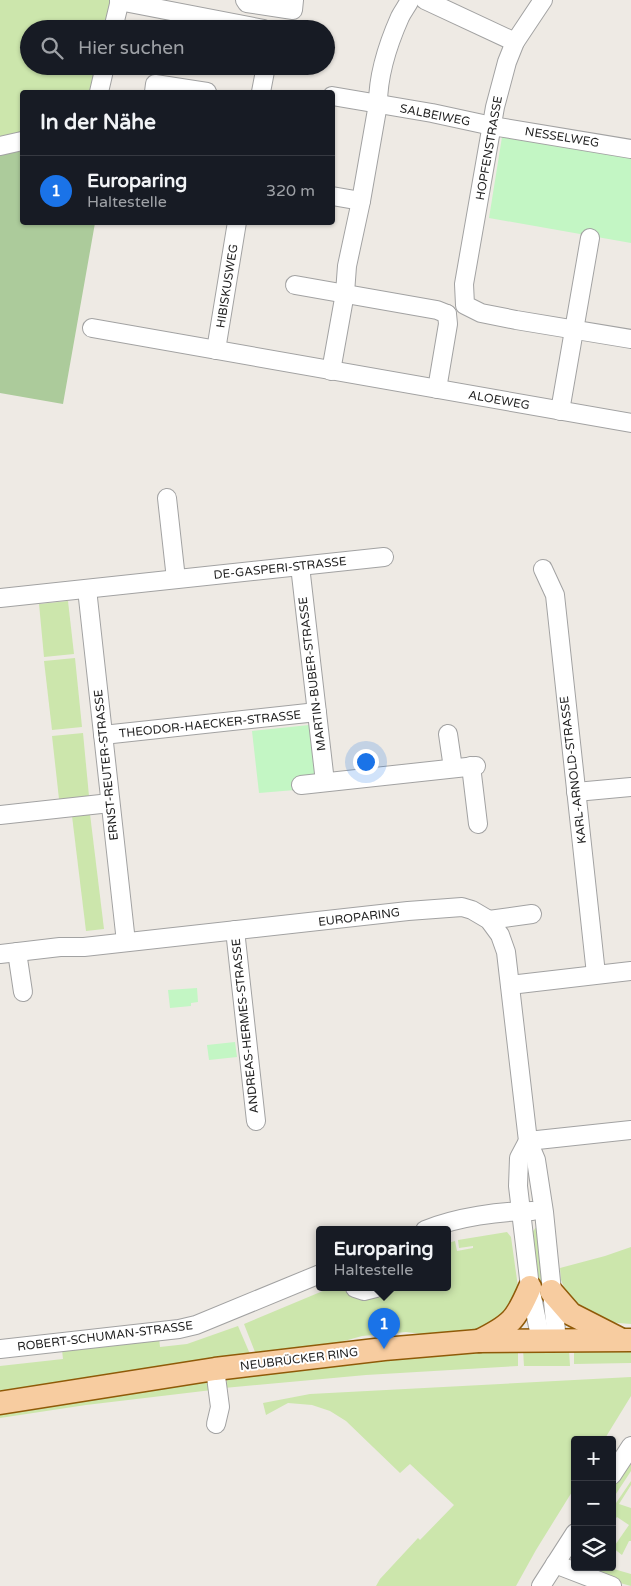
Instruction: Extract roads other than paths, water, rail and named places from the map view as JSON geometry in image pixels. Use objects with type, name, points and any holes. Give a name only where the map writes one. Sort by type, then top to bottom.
[{"type":"main road","points":[[478,1341],[503,1329],[541,1289],[572,1314],[626,1340]]},
{"type":"main road","name":"NEUBRÜCKER RING","points":[[0,1403],[215,1369],[384,1349],[478,1341],[626,1340]]},
{"type":"street","points":[[245,0],[247,3],[293,10],[294,0]]},
{"type":"street","points":[[331,371],[345,293],[347,266],[361,201],[378,104],[378,89],[388,50],[401,14],[410,0]]},
{"type":"street","points":[[425,0],[515,42]]},
{"type":"street","name":"HOPFENSTRASSE","points":[[465,305],[464,284],[495,107],[507,62],[515,42],[543,0]]},
{"type":"street","points":[[115,20],[120,1],[218,20]]},
{"type":"street","points":[[99,90],[103,75]]},
{"type":"street","points":[[261,90],[264,75]]},
{"type":"street","points":[[154,90],[155,84],[190,90]]},
{"type":"street","name":"SALBEIWEG","points":[[335,97],[492,126]]},
{"type":"street","name":"NESSELWEG","points":[[492,126],[631,149]]},
{"type":"street","points":[[0,146],[20,141]]},
{"type":"street","points":[[335,197],[361,201]]},
{"type":"street","name":"HIBISKUSWEG","points":[[216,350],[237,225]]},
{"type":"street","points":[[560,411],[590,238]]},
{"type":"street","points":[[295,285],[437,310],[447,314],[465,305],[481,313],[631,339]]},
{"type":"street","points":[[437,389],[448,324],[447,314]]},
{"type":"street","points":[[92,328],[216,350]]},
{"type":"street","name":"ALOEWEG","points":[[216,350],[631,423]]},
{"type":"street","points":[[167,498],[176,579]]},
{"type":"street","name":"DE-GASPERI-STRASSE","points":[[0,598],[384,556]]},
{"type":"street","name":"MARTIN-BUBER-STRASSE","points":[[300,566],[325,782]]},
{"type":"street","name":"KARL-ARNOLD-STRASSE","points":[[542,569],[555,595],[596,974]]},
{"type":"street","name":"ERNST-REUTER-STRASSE","points":[[87,589],[126,942]]},
{"type":"street","name":"THEODOR-HAECKER-STRASSE","points":[[103,735],[317,712]]},
{"type":"street","points":[[448,734],[453,768]]},
{"type":"street","points":[[301,785],[473,766],[478,824]]},
{"type":"street","points":[[576,792],[631,787]]},
{"type":"street","points":[[0,815],[110,803]]},
{"type":"street","name":"EUROPARING","points":[[0,954],[462,907],[472,910],[489,920]]},
{"type":"street","points":[[532,914],[489,920],[500,935],[506,952],[528,1141],[536,1160],[544,1212],[541,1289]]},
{"type":"street","name":"ANDREAS-HERMES-STRASSE","points":[[235,930],[256,1121]]},
{"type":"street","points":[[18,952],[22,992]]},
{"type":"street","points":[[510,985],[631,971]]},
{"type":"street","points":[[528,1141],[631,1130]]},
{"type":"street","points":[[528,1141],[520,1158],[518,1186],[521,1211],[541,1289],[549,1341]]},
{"type":"street","points":[[439,1226],[467,1218],[521,1211],[544,1212]]},
{"type":"street","name":"ROBERT-SCHUMAN-STRASSE","points":[[0,1349],[179,1330],[196,1325],[316,1276]]},
{"type":"street","points":[[215,1369],[220,1407],[216,1424]]},
{"type":"street","points":[[616,1469],[631,1446]]},
{"type":"street","points":[[541,1586],[571,1540]]},
{"type":"street","points":[[555,1564],[612,1586]]},
{"type":"place","name":"Europaring","points":[[384,1349]]}]
